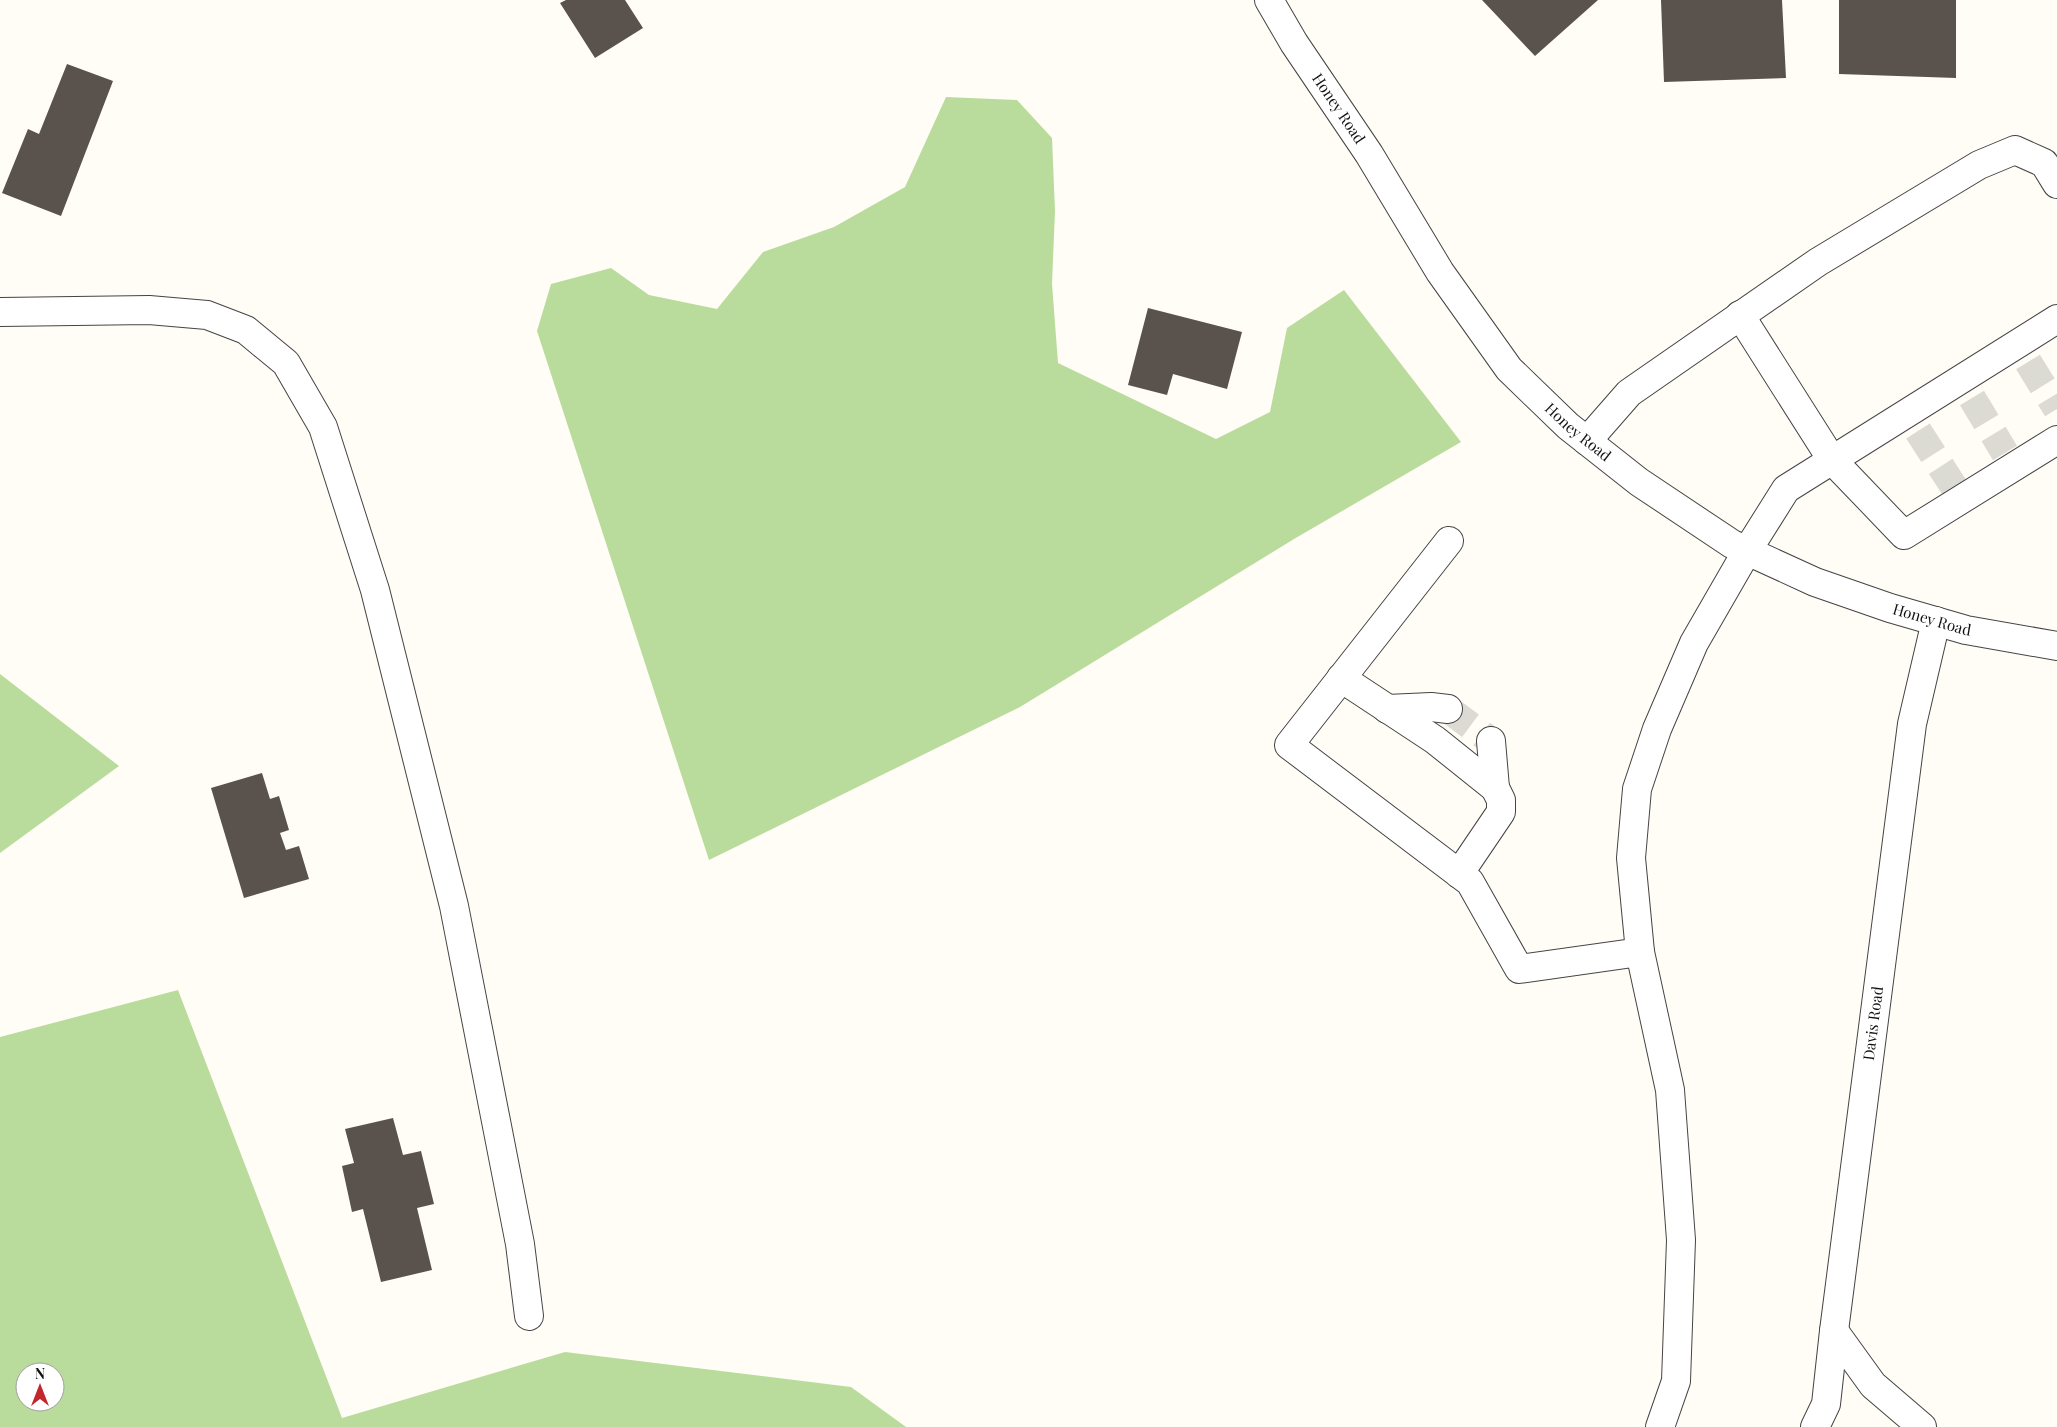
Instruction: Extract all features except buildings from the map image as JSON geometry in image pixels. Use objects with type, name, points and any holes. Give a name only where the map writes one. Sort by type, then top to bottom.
[{"type":"street","name":"Honey Road","points":[[1269,0],[1294,42],[1369,154],[1440,272],[1509,369],[1568,426],[1639,482],[1732,544],[1815,582],[1890,608],[1966,630],[2057,646]]},
{"type":"street","points":[[1587,441],[1629,393],[1740,315],[1818,262],[1988,161],[2015,150],[2044,163],[2057,184]]},
{"type":"street","points":[[0,312],[149,310],[207,315],[246,330],[286,363],[323,427],[375,590],[454,906],[520,1244],[529,1316]]},
{"type":"street","points":[[1740,315],[1832,460],[1904,536],[1958,493],[2009,460],[2057,440]]},
{"type":"street","points":[[1660,1427],[1676,1381],[1681,1240],[1670,1090],[1640,952],[1631,858],[1637,789],[1657,729],[1694,643],[1747,551],[1786,489],[1832,460],[1912,422],[2022,354],[2057,319]]},
{"type":"street","points":[[1449,541],[1289,745],[1470,882],[1519,969],[1640,952]]},
{"type":"street","name":"Davis Road","points":[[1814,1427],[1826,1404],[1912,724],[1936,620]]},
{"type":"street","points":[[1341,678],[1435,740],[1495,788],[1502,800],[1502,812],[1459,874]]},
{"type":"street","points":[[1387,709],[1431,707],[1448,709]]},
{"type":"street","points":[[1491,741],[1495,788]]},
{"type":"street","points":[[1834,1331],[1873,1384],[1922,1427]]},
{"type":"green space","points":[[946,97],[1017,100],[1052,138],[1055,211],[1052,284],[1058,363],[1216,439],[1270,412],[1287,328],[1344,290],[1461,442],[1294,539],[1020,707],[709,860],[537,331],[551,284],[611,268],[649,295],[717,309],[763,252],[834,227],[905,187]]},
{"type":"green space","points":[[0,674],[119,766],[0,853]]},
{"type":"green space","points":[[178,990],[342,1418],[565,1352],[851,1387],[906,1427],[0,1427],[0,1037]]},
{"type":"tunnel","points":[[2028,362],[2057,409]]},
{"type":"tunnel","points":[[1972,398],[2005,453]]},
{"type":"tunnel","points":[[1918,431],[1954,487]]},
{"type":"tunnel","points":[[1448,709],[1491,741]]}]
